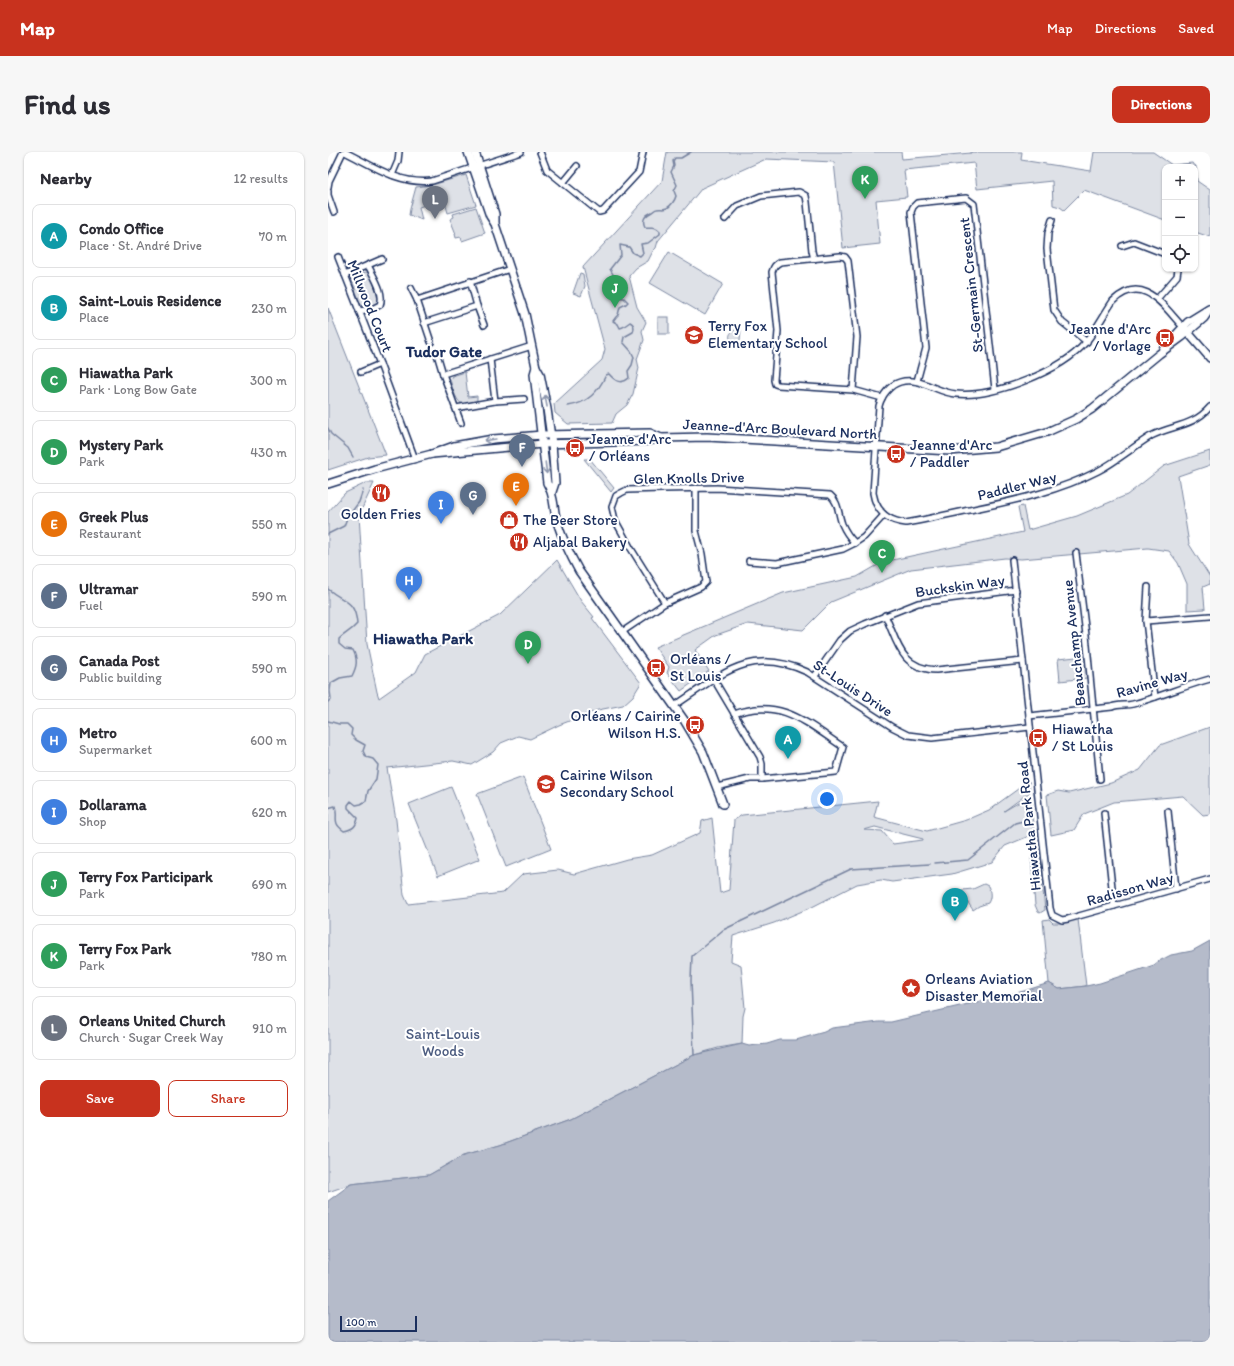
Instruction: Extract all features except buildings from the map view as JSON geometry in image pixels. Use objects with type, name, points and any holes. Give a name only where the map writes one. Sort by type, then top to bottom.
[{"type":"main road","points":[[468,152],[476,166]]},
{"type":"main road","points":[[475,152],[476,166],[490,216],[495,224],[525,314],[536,367],[540,374],[544,391],[552,444],[555,483],[552,492]]},
{"type":"main road","name":"Jeanne-d'Arc Boulevard North","points":[[432,454],[543,444],[649,441],[661,438],[707,437],[950,451],[996,447],[1047,432],[1076,419],[1106,399],[1159,354],[1169,341],[1204,318],[1210,308]]},
{"type":"main road","points":[[1185,330],[1210,358]]},
{"type":"main road","points":[[536,367],[534,374],[547,483],[552,492],[557,521],[570,554],[579,571],[674,706],[703,752],[723,804]]},
{"type":"main road","name":"Jeanne-d'Arc Boulevard North","points":[[328,484],[375,469],[432,454],[454,446],[493,439],[542,435],[650,433],[661,438]]},
{"type":"street","points":[[328,187],[329,181],[344,152],[405,181],[424,182],[432,182],[521,152]]},
{"type":"street","points":[[392,175],[398,161],[399,152]]},
{"type":"street","points":[[540,152],[547,170],[600,212],[639,172],[642,164],[643,152]]},
{"type":"street","points":[[563,183],[577,166]]},
{"type":"street","points":[[328,190],[328,195],[334,212]]},
{"type":"street","points":[[725,219],[736,206],[761,196],[792,192],[802,193],[806,196],[814,258]]},
{"type":"street","name":"St-Germain Crescent","points":[[917,382],[926,348],[911,212],[917,203],[966,198],[974,204],[995,390]]},
{"type":"street","points":[[1052,220],[1048,233],[1047,249],[1054,310],[1062,322],[1087,342]]},
{"type":"street","points":[[1122,246],[1134,242],[1162,253]]},
{"type":"street","points":[[853,390],[857,337],[848,261],[840,256],[780,262],[774,266],[772,272],[778,330],[774,380],[775,384],[853,390],[882,398]]},
{"type":"street","name":"Millwood Court","points":[[338,257],[415,459]]},
{"type":"street","points":[[345,275],[382,259]]},
{"type":"street","points":[[359,311],[372,310],[380,305],[382,300],[381,293],[368,265]]},
{"type":"street","points":[[417,300],[470,281],[510,269]]},
{"type":"street","points":[[1158,299],[1177,276],[1178,272]]},
{"type":"street","points":[[470,281],[484,325]]},
{"type":"street","points":[[411,288],[417,300],[431,342]]},
{"type":"street","points":[[749,561],[777,563],[843,549],[864,537],[884,515],[876,505],[873,492],[879,406],[885,393],[897,383],[909,380],[940,391],[954,394],[971,394],[995,390],[1022,382],[1049,369],[1074,353],[1087,342],[1109,306],[1117,297],[1128,292],[1140,291],[1151,294],[1158,299],[1185,330]]},
{"type":"street","points":[[424,323],[477,306]]},
{"type":"street","points":[[443,374],[532,346]]},
{"type":"street","points":[[437,354],[461,422]]},
{"type":"street","points":[[490,359],[495,401]]},
{"type":"street","name":"Millwood Court","points":[[361,372],[380,364]]},
{"type":"street","points":[[456,408],[495,401],[524,399]]},
{"type":"street","name":"Paddler Way","points":[[884,515],[893,520],[906,523],[1042,494],[1063,487],[1098,471],[1122,457],[1152,436],[1193,421],[1210,407]]},
{"type":"street","points":[[622,632],[664,603],[701,587],[706,582],[706,574],[696,531],[696,488]]},
{"type":"street","name":"Glen Knolls Drive","points":[[664,603],[615,520],[612,507],[616,496],[627,490],[696,488],[766,490],[830,495],[834,498],[836,503],[842,525],[855,543]]},
{"type":"street","name":"Beauchamp Avenue","points":[[1076,553],[1100,779]]},
{"type":"street","name":"Hiawatha Park Road","points":[[1012,560],[1050,908],[1052,915],[1057,918]]},
{"type":"street","points":[[1148,587],[1146,621],[1154,697]]},
{"type":"street","name":"Buckskin Way","points":[[815,676],[834,648],[845,635],[850,631],[885,615],[912,604],[930,600],[1016,590]]},
{"type":"street","points":[[885,615],[900,650],[908,660],[918,667],[927,670],[936,670],[1023,661]]},
{"type":"street","points":[[1146,621],[1210,616]]},
{"type":"street","name":"St-Louis Drive","points":[[674,706],[713,678],[734,667],[745,664],[769,662],[793,666],[815,676],[897,730],[914,736],[932,738],[1030,727]]},
{"type":"street","points":[[713,678],[760,757],[762,764],[762,779]]},
{"type":"street","name":"Ravine Way","points":[[1029,716],[1132,704],[1210,679]]},
{"type":"street","points":[[717,787],[750,779],[836,772],[844,747],[790,714],[772,708],[761,708],[734,714]]},
{"type":"street","points":[[1168,811],[1176,889]]},
{"type":"street","points":[[1104,813],[1114,906]]},
{"type":"street","name":"Radisson Way","points":[[1057,918],[1062,920],[1068,919],[1210,879]]},
{"type":"green space","points":[[667,152],[901,152],[902,159],[971,152],[1022,152],[1021,160],[1091,171],[1094,152],[1153,152],[1171,164],[1162,164],[1162,219],[1084,190],[1064,210],[1053,205],[1052,181],[977,189],[974,163],[904,170],[907,197],[876,200],[880,244],[843,248],[834,162],[766,159],[702,188],[658,241],[656,248],[648,261],[636,268],[629,276],[637,307],[646,322],[642,331],[644,340],[637,359],[639,368],[633,394],[627,405],[616,414],[612,423],[568,424],[555,413],[554,404],[602,360],[605,349],[583,267],[662,181]]},
{"type":"green space","points":[[466,175],[476,205],[448,213],[444,199],[419,207],[422,220],[409,215],[416,187],[432,185]]},
{"type":"green space","points":[[1198,182],[1210,190],[1210,237],[1198,233]]},
{"type":"green space","points":[[476,207],[485,233],[462,241],[461,237],[456,238],[456,234],[450,219],[454,217],[453,214]]},
{"type":"green space","points":[[669,252],[723,284],[705,315],[650,283]]},
{"type":"green space","points":[[366,272],[370,274],[379,299],[379,301],[367,308],[361,305],[352,281],[353,277]]},
{"type":"green space","points":[[580,273],[583,274],[585,286],[581,296],[573,293]]},
{"type":"green space","points":[[328,308],[386,455],[368,457],[328,470]]},
{"type":"green space","points":[[658,317],[669,317],[669,334],[658,334]]},
{"type":"green space","points":[[738,329],[741,330],[740,340],[735,343],[730,339],[730,335],[732,331]]},
{"type":"green space","points":[[465,372],[468,397],[477,396],[477,401],[465,404],[459,402],[457,399],[450,379],[452,376]]},
{"type":"green space","points":[[1210,451],[1210,465],[1178,476],[1189,544],[1210,577],[1210,584],[1203,587],[1205,609],[1187,610],[1187,584],[1178,563],[1169,551],[1148,548],[1021,559],[1005,558],[911,569],[831,602],[803,630],[748,624],[716,635],[695,650],[709,671],[681,691],[667,673],[669,667],[655,647],[783,593],[857,577],[883,562],[1023,532],[1018,507],[1023,506],[1028,530],[1077,516],[1127,495],[1164,466]]},
{"type":"green space","points":[[584,459],[590,459],[614,488],[611,492]]},
{"type":"green space","name":"Saint-Louis Woods","points":[[366,483],[374,483],[359,515],[367,644],[379,698],[416,672],[425,654],[500,615],[557,560],[581,601],[594,617],[592,618],[641,683],[633,696],[623,705],[598,710],[559,725],[530,739],[518,736],[501,743],[493,752],[472,765],[453,761],[387,768],[396,820],[404,895],[408,904],[503,893],[523,874],[558,870],[574,874],[627,859],[652,855],[700,833],[702,821],[712,818],[720,893],[729,890],[734,820],[742,815],[878,801],[874,817],[927,831],[966,820],[989,810],[1029,781],[1030,792],[1004,811],[1030,796],[1034,834],[1005,846],[992,862],[952,874],[892,882],[881,880],[857,884],[812,907],[774,923],[733,936],[731,961],[741,965],[745,1008],[743,1016],[742,1044],[718,1048],[694,1055],[571,1119],[500,1145],[464,1155],[429,1175],[351,1184],[328,1192],[328,512],[345,493]],"holes":[[[875,827],[923,839],[893,844],[882,831],[864,830]]]},
{"type":"green space","points":[[1085,656],[1087,678],[1060,681],[1058,659]]},
{"type":"green space","points":[[1210,727],[1210,814],[1203,815],[1183,796],[1114,802],[1084,814],[1074,830],[1051,835],[1047,795],[1058,791],[1069,793],[1111,783],[1140,770],[1160,745]]},
{"type":"green space","points":[[523,777],[551,849],[506,867],[477,794]]},
{"type":"green space","points":[[451,787],[480,859],[438,876],[409,804]]},
{"type":"green space","points":[[1037,851],[1039,853],[1045,910],[1040,913],[1035,905],[1031,858],[1033,858],[1034,852]]},
{"type":"green space","points":[[984,884],[988,886],[990,890],[989,901],[988,903],[973,910],[962,894],[962,890],[973,889]]},
{"type":"green space","points":[[1049,919],[1053,923],[1061,923],[1078,919],[1086,986],[1059,989],[1049,983],[1043,920]]},
{"type":"water","points":[[1210,941],[1210,1342],[328,1342],[328,1201],[351,1184],[429,1175],[464,1155],[500,1145],[571,1119],[694,1055],[742,1044],[749,1046],[767,1044],[780,1040],[796,1040],[824,1032],[832,1028],[879,1022],[891,1022],[1024,991],[1049,983],[1059,989],[1100,983],[1154,965],[1171,955],[1192,951]]},
{"type":"waterway","points":[[568,406],[575,405],[592,396],[600,387],[606,375],[609,374],[614,379],[621,382],[629,378],[628,371],[632,365],[634,357],[623,342],[624,337],[633,332],[634,327],[630,322],[620,328],[618,324],[613,321],[618,315],[620,307],[628,302],[624,298],[617,297],[618,291],[614,288],[622,287],[624,282],[614,276],[610,269],[621,255],[620,245],[629,247],[633,253],[640,256],[643,253],[641,244],[648,243],[660,234],[660,231],[656,228],[645,227],[644,220],[646,216],[656,209],[666,209],[673,203],[676,196],[674,191],[677,185],[671,172],[674,166],[673,161],[675,158],[681,158],[691,152]]},
{"type":"waterway","points":[[328,428],[331,434],[348,448],[353,457]]},
{"type":"waterway","points":[[328,534],[344,526],[347,518],[359,502],[363,490]]},
{"type":"waterway","points":[[328,589],[348,602],[354,610],[357,624],[339,639],[339,644],[345,649],[353,650],[356,657],[355,669],[352,676],[340,678],[331,683],[331,699],[328,702]]},
{"type":"waterway","points":[[328,721],[339,724],[347,724],[352,729],[351,735],[365,745],[363,751],[366,757],[373,759],[378,765],[376,779],[368,791],[366,801],[356,805],[351,801],[348,805],[348,808],[358,818],[354,827],[344,831],[336,822],[335,806],[328,808]]},
{"type":"waterway","points":[[935,863],[968,860],[1015,823],[1027,820]]},
{"type":"waterway","points":[[694,1055],[691,981],[692,956],[723,930],[851,869],[930,864]]},
{"type":"place","name":"Terry Fox Park","points":[[865,199]]},
{"type":"place","name":"Orleans United Church","points":[[435,219]]},
{"type":"place","name":"Terry Fox Participark","points":[[615,308]]},
{"type":"place","name":"Terry Fox Elementary School","points":[[694,335]]},
{"type":"place","name":"Jeanne d'Arc / Vorlage","points":[[1165,338]]},
{"type":"place","name":"Jeanne d'Arc / Orléans","points":[[575,448]]},
{"type":"place","name":"Jeanne d'Arc / Paddler","points":[[896,454]]},
{"type":"place","name":"Ultramar","points":[[522,467]]},
{"type":"place","name":"Golden Fries","points":[[381,493]]},
{"type":"place","name":"Greek Plus","points":[[516,506]]},
{"type":"place","name":"Canada Post","points":[[473,515]]},
{"type":"place","name":"The Beer Store","points":[[509,520]]},
{"type":"place","name":"Dollarama","points":[[441,524]]},
{"type":"place","name":"Aljabal Bakery","points":[[519,542]]},
{"type":"place","name":"Hiawatha Park","points":[[882,573]]},
{"type":"place","name":"Metro","points":[[409,600]]},
{"type":"place","name":"Mystery Park","points":[[528,664]]},
{"type":"place","name":"Orléans / St Louis","points":[[656,668]]},
{"type":"place","name":"Orléans / Cairine Wilson H.S.","points":[[695,725]]},
{"type":"place","name":"Hiawatha / St Louis","points":[[1038,738]]},
{"type":"place","name":"Condo Office","points":[[788,759]]},
{"type":"place","name":"Cairine Wilson Secondary School","points":[[546,784]]},
{"type":"place","name":"Saint-Louis Residence","points":[[955,921]]},
{"type":"place","name":"Orleans Aviation Disaster Memorial","points":[[911,988]]},
{"type":"district","name":"Tudor Gate","points":[[444,351]]},
{"type":"district","name":"Hiawatha Park","points":[[423,638]]}]
